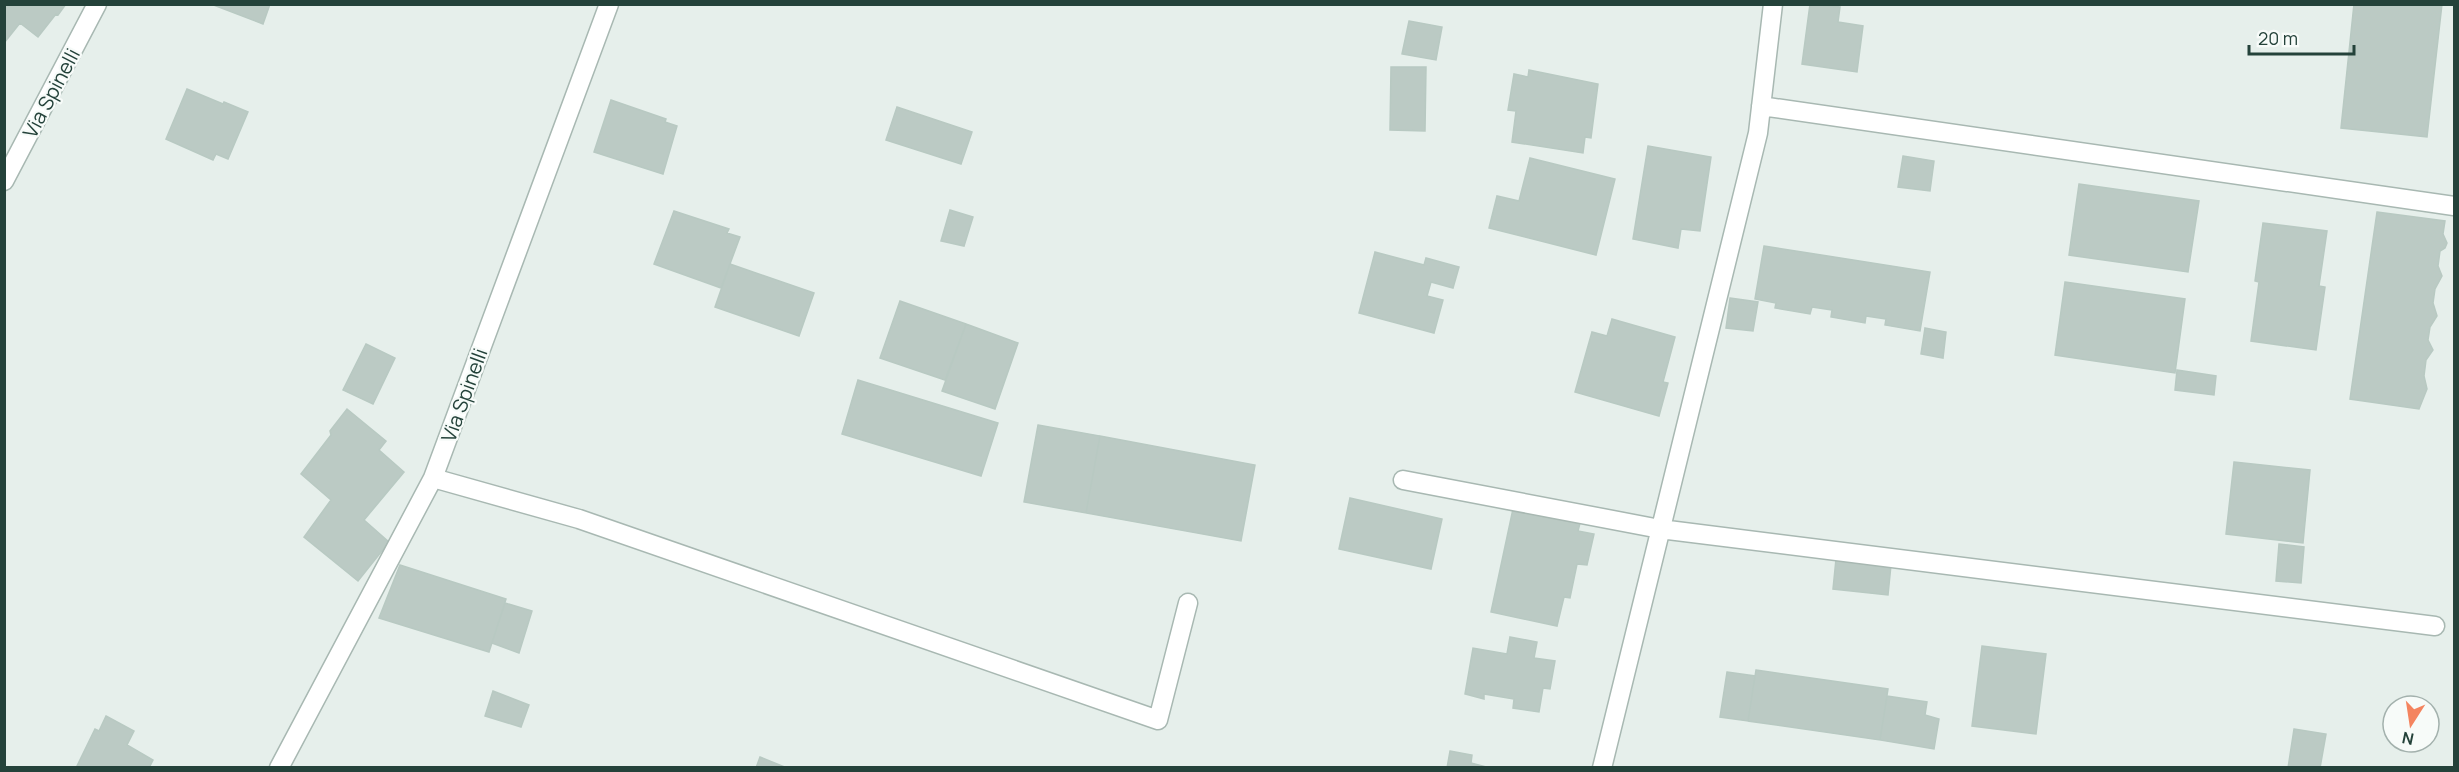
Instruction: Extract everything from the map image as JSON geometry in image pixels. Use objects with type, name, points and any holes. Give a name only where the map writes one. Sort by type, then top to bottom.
[{"type":"street","name":"Via Spinelli","points":[[4,181],[96,4]]},
{"type":"street","name":"Via Spinelli","points":[[279,768],[433,478],[609,4]]},
{"type":"street","points":[[1602,768],[1758,133],[1773,4]]},
{"type":"street","points":[[1761,106],[2454,206]]},
{"type":"street","points":[[433,478],[579,519],[1158,720],[1188,603]]},
{"type":"street","points":[[1404,480],[1660,529],[2435,626]]},
{"type":"building","points":[[4,4],[66,4],[38,37],[20,23],[4,43]]},
{"type":"building","points":[[211,4],[270,4],[263,24]]},
{"type":"building","points":[[1810,4],[1840,7],[1838,22],[1863,26],[1857,72],[1802,64]]},
{"type":"building","points":[[2354,4],[2442,4],[2427,137],[2341,128]]},
{"type":"building","points":[[1409,21],[1442,27],[1436,60],[1402,54]]},
{"type":"building","points":[[1391,67],[1426,67],[1425,131],[1390,130]]},
{"type":"building","points":[[1529,70],[1598,84],[1591,138],[1585,137],[1583,153],[1512,142],[1516,111],[1508,110],[1514,74],[1528,77]]},
{"type":"building","points":[[187,89],[248,112],[228,159],[216,154],[213,160],[166,139]]},
{"type":"building","points":[[611,100],[666,119],[665,122],[677,126],[663,174],[594,152]]},
{"type":"building","points":[[897,107],[972,132],[961,164],[886,140]]},
{"type":"building","points":[[1648,146],[1711,157],[1700,231],[1681,229],[1678,248],[1633,239]]},
{"type":"building","points":[[1903,156],[1934,161],[1930,191],[1898,187]]},
{"type":"building","points":[[1530,158],[1615,179],[1596,255],[1489,228],[1497,196],[1519,201]]},
{"type":"building","points":[[2079,184],[2199,201],[2188,272],[2069,255]]},
{"type":"building","points":[[950,210],[973,217],[964,246],[941,241]]},
{"type":"building","points":[[674,211],[729,229],[727,233],[740,237],[721,288],[654,264]]},
{"type":"building","points":[[2377,212],[2445,221],[2443,234],[2447,243],[2440,251],[2438,266],[2442,276],[2435,289],[2433,303],[2437,316],[2430,327],[2428,340],[2433,350],[2426,360],[2424,376],[2427,389],[2419,409],[2350,399]]},
{"type":"building","points":[[2263,223],[2327,231],[2319,286],[2325,287],[2316,350],[2251,341],[2259,282],[2255,281]]},
{"type":"building","points":[[1764,246],[1930,272],[1920,331],[1885,325],[1886,319],[1866,316],[1865,323],[1831,317],[1832,310],[1812,307],[1810,314],[1775,308],[1776,303],[1755,299]]},
{"type":"building","points":[[1375,252],[1424,265],[1426,258],[1459,267],[1453,288],[1431,282],[1427,296],[1443,300],[1434,333],[1359,313]]},
{"type":"building","points":[[730,264],[814,293],[799,336],[715,307]]},
{"type":"building","points":[[2065,282],[2185,299],[2175,373],[2055,355]]},
{"type":"building","points":[[1730,298],[1758,302],[1753,331],[1726,328]]},
{"type":"building","points":[[900,301],[966,324],[945,380],[880,358]]},
{"type":"building","points":[[1612,319],[1675,337],[1663,382],[1668,383],[1659,416],[1575,392],[1592,332],[1607,336]]},
{"type":"building","points":[[966,324],[1018,343],[995,409],[942,391]]},
{"type":"building","points":[[1925,328],[1946,332],[1943,358],[1921,354]]},
{"type":"building","points":[[366,344],[395,358],[373,404],[343,390]]},
{"type":"building","points":[[2177,370],[2216,376],[2214,395],[2175,390]]},
{"type":"building","points":[[858,380],[998,423],[981,476],[842,434]]},
{"type":"building","points":[[347,409],[386,441],[379,450],[404,472],[364,520],[389,542],[358,581],[304,537],[331,500],[301,474],[331,435],[330,431]]},
{"type":"building","points":[[1038,425],[1100,436],[1086,513],[1024,502]]},
{"type":"building","points":[[1100,436],[1255,465],[1241,541],[1086,513]]},
{"type":"building","points":[[2234,462],[2310,470],[2303,543],[2226,534]]},
{"type":"building","points":[[1350,498],[1442,519],[1431,569],[1339,549]]},
{"type":"building","points":[[1513,509],[1580,523],[1578,531],[1594,534],[1587,565],[1577,564],[1570,598],[1564,597],[1557,626],[1491,612]]},
{"type":"building","points":[[2279,544],[2304,547],[2301,583],[2276,581]]},
{"type":"building","points":[[1836,559],[1891,565],[1888,595],[1833,589]]},
{"type":"building","points":[[400,565],[506,599],[489,652],[379,618]]},
{"type":"building","points":[[505,603],[532,611],[519,653],[492,643]]},
{"type":"building","points":[[1510,637],[1537,642],[1534,658],[1555,661],[1550,689],[1543,688],[1539,712],[1513,708],[1514,699],[1484,694],[1484,699],[1465,694],[1473,648],[1507,654]]},
{"type":"building","points":[[1982,646],[2046,654],[2036,734],[1972,726]]},
{"type":"building","points":[[1756,670],[1888,689],[1880,740],[1748,721]]},
{"type":"building","points":[[1727,672],[1755,676],[1748,721],[1720,717]]},
{"type":"building","points":[[493,691],[529,705],[521,727],[485,716]]},
{"type":"building","points":[[1887,696],[1927,702],[1925,715],[1939,719],[1934,749],[1880,740]]},
{"type":"building","points":[[106,716],[134,731],[127,745],[153,760],[149,768],[76,768],[95,729],[99,731]]},
{"type":"building","points":[[2294,729],[2326,734],[2320,768],[2288,768]]},
{"type":"building","points":[[1450,751],[1472,755],[1471,763],[1490,768],[1447,768]]},
{"type":"building","points":[[760,757],[787,768],[756,768]]}]
